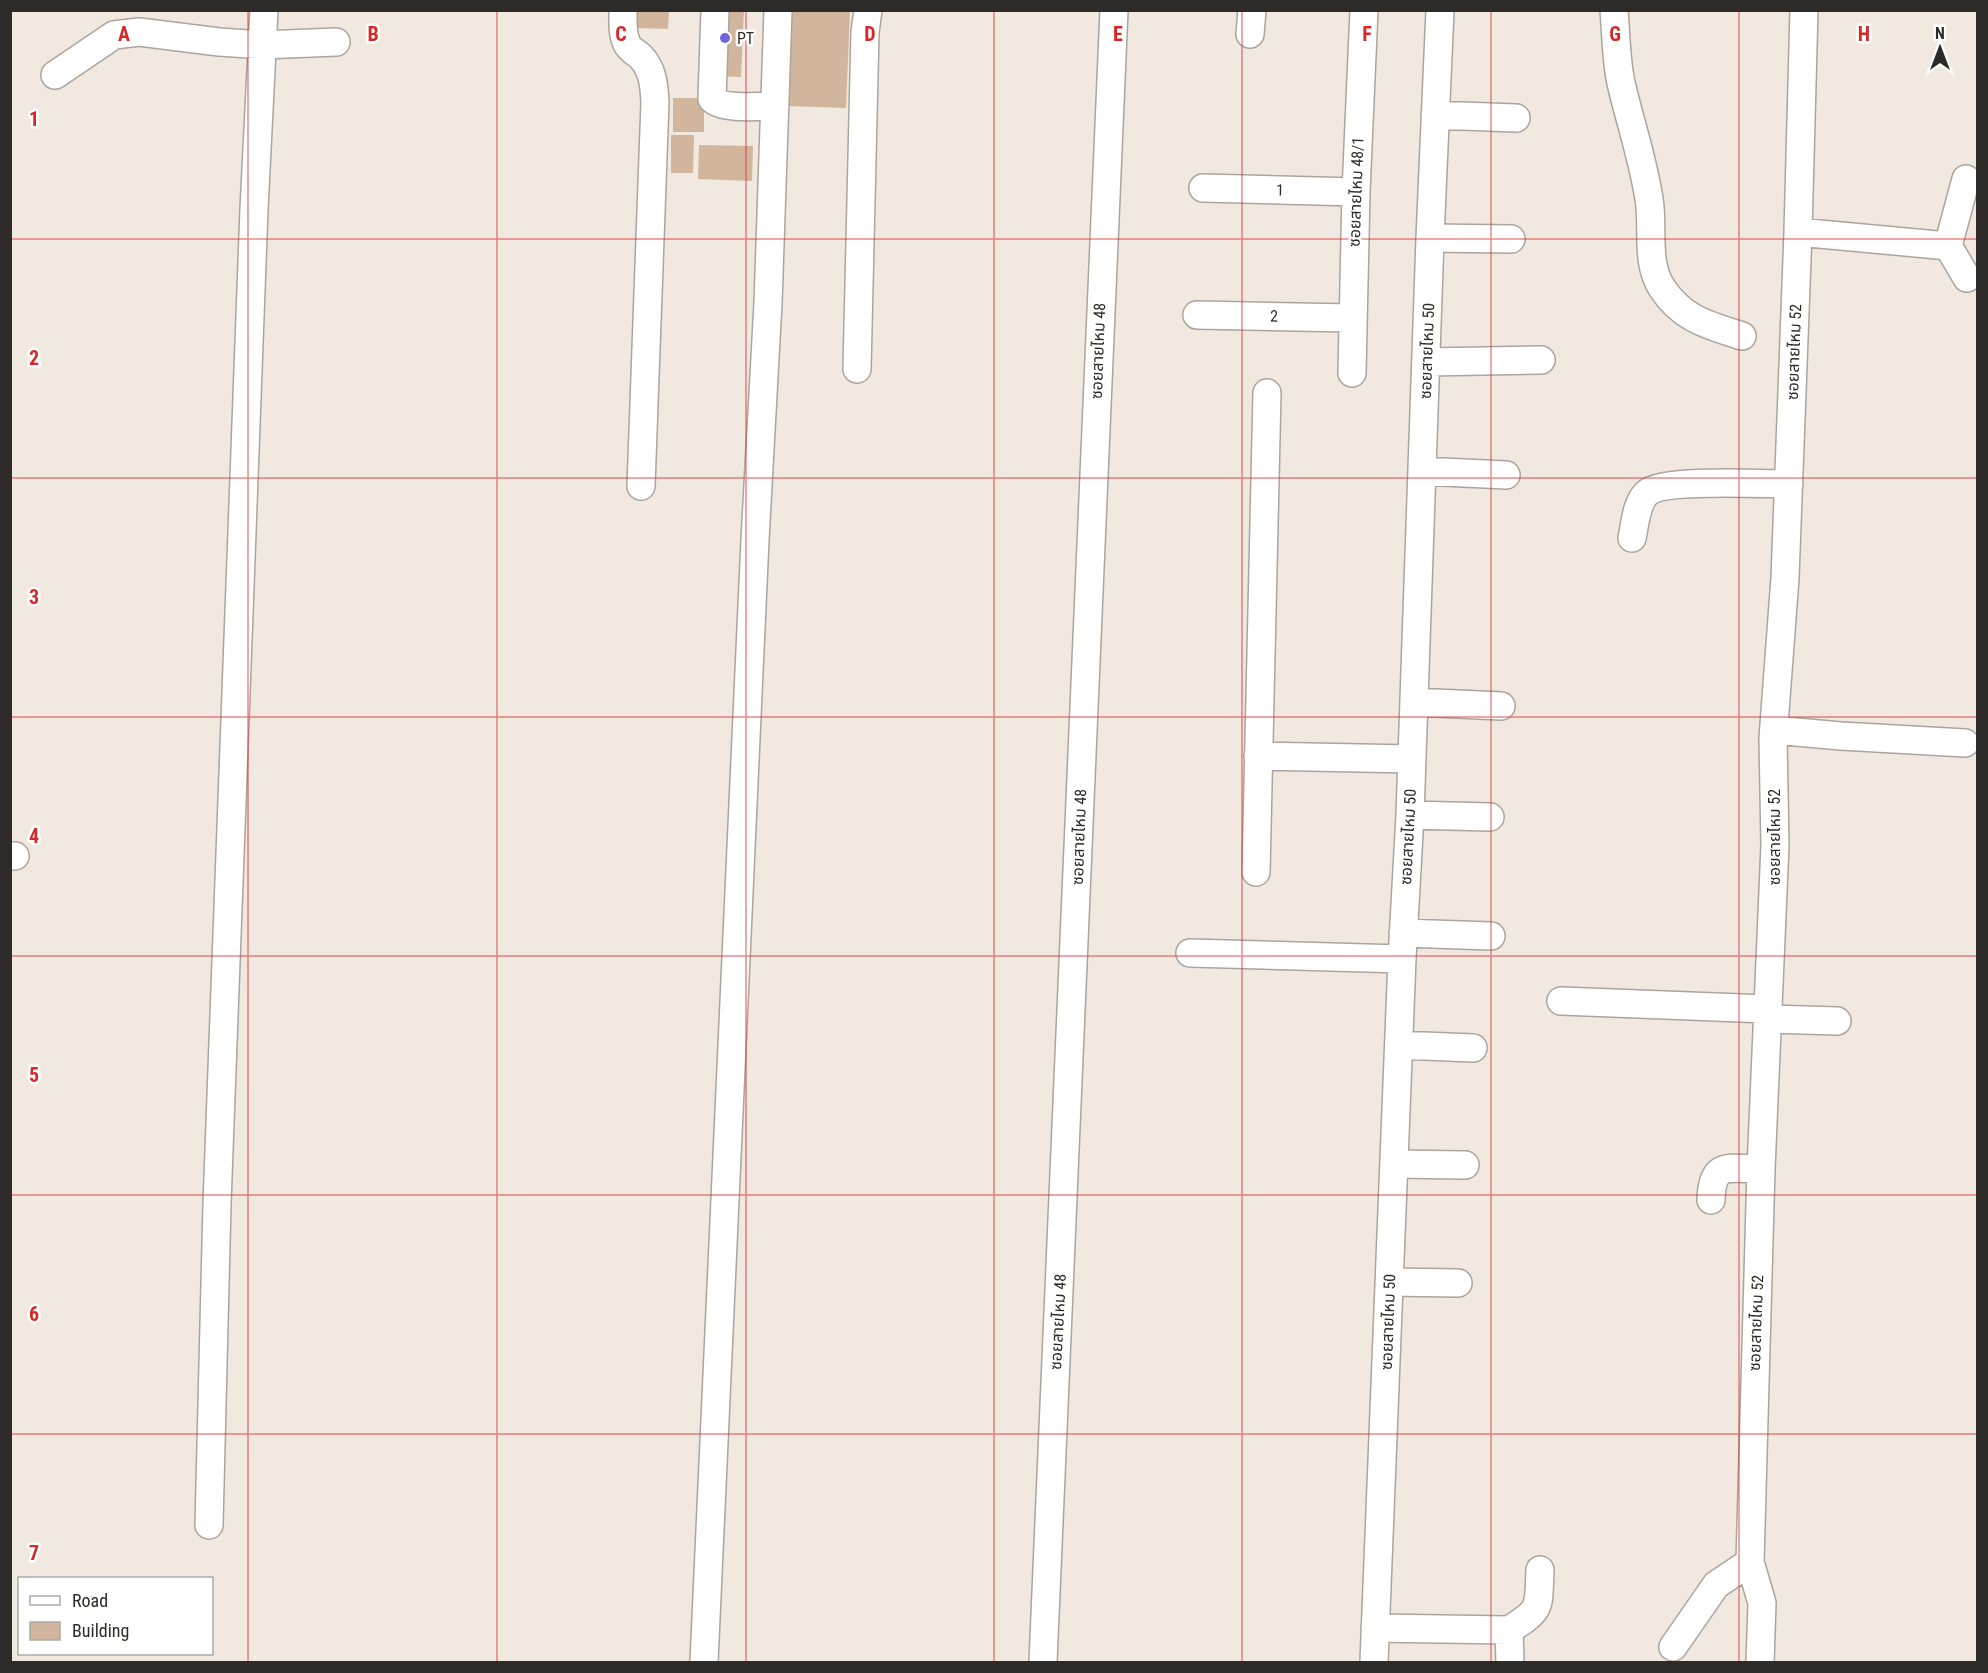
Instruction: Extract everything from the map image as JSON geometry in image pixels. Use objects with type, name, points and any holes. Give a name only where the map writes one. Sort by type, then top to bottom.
[{"type":"street","points":[[209,1526],[217,1204],[254,209],[264,10]]},
{"type":"street","points":[[623,10],[624,37],[628,47],[650,70],[654,83],[655,102],[642,486]]},
{"type":"street","points":[[715,10],[712,99],[716,103],[736,106],[775,106]]},
{"type":"street","points":[[704,1662],[755,540],[768,303],[778,10]]},
{"type":"street","points":[[857,369],[865,32],[868,10]]},
{"type":"street","name":"ซอยสายไหม 48","points":[[1043,1662],[1114,10]]},
{"type":"street","name":"ซอยสายไหม 48/1","points":[[1352,374],[1356,192],[1364,10]]},
{"type":"street","name":"ซอยสายไหม 50","points":[[1374,1662],[1402,946],[1410,815],[1440,10]]},
{"type":"street","points":[[1614,10],[1620,81],[1643,163],[1650,201],[1655,274],[1675,305],[1696,321],[1742,336]]},
{"type":"street","name":"ซอยสายไหม 52","points":[[1760,1662],[1761,1603],[1750,1562],[1761,1169],[1775,845],[1774,730],[1789,484],[1804,10]]},
{"type":"street","points":[[55,75],[114,35],[139,32],[262,45],[336,42]]},
{"type":"street","points":[[1436,115],[1516,118]]},
{"type":"street","points":[[1966,179],[1948,246],[1967,278]]},
{"type":"street","name":"1","points":[[1203,188],[1356,192]]},
{"type":"street","points":[[1798,232],[1948,246]]},
{"type":"street","points":[[1430,238],[1511,239]]},
{"type":"street","name":"2","points":[[1197,315],[1352,318]]},
{"type":"street","points":[[1427,362],[1541,360]]},
{"type":"street","points":[[1256,872],[1268,393]]},
{"type":"street","points":[[1422,471],[1506,475]]},
{"type":"street","points":[[1632,538],[1642,500],[1645,494],[1655,488],[1679,484],[1789,484]]},
{"type":"street","points":[[1414,702],[1502,706]]},
{"type":"street","points":[[1774,730],[1965,743]]},
{"type":"street","points":[[1258,756],[1412,759]]},
{"type":"street","points":[[1410,815],[1490,817]]},
{"type":"street","points":[[1190,953],[1402,946],[1491,936]]},
{"type":"street","points":[[1561,1001],[1767,1014],[1837,1021]]},
{"type":"street","points":[[1399,1045],[1473,1048]]},
{"type":"street","points":[[1394,1164],[1466,1165]]},
{"type":"street","points":[[1711,1200],[1711,1186],[1719,1171],[1761,1169]]},
{"type":"street","points":[[1389,1282],[1458,1283]]},
{"type":"street","points":[[1673,1647],[1716,1585],[1750,1562]]},
{"type":"street","points":[[1375,1628],[1509,1630],[1536,1610],[1540,1570]]},
{"type":"street","points":[[1509,1630],[1510,1662]]},
{"type":"building","points":[[636,10],[669,10],[668,29],[636,28]]},
{"type":"building","points":[[710,10],[744,10],[741,77],[707,76]]},
{"type":"building","points":[[792,10],[850,10],[846,108],[788,106]]},
{"type":"building","points":[[673,98],[704,98],[704,132],[673,132]]},
{"type":"building","points":[[671,135],[694,135],[693,173],[671,173]]},
{"type":"building","points":[[699,145],[753,146],[752,181],[698,179]]},
{"type":"place","name":"PT","points":[[725,38]]}]
